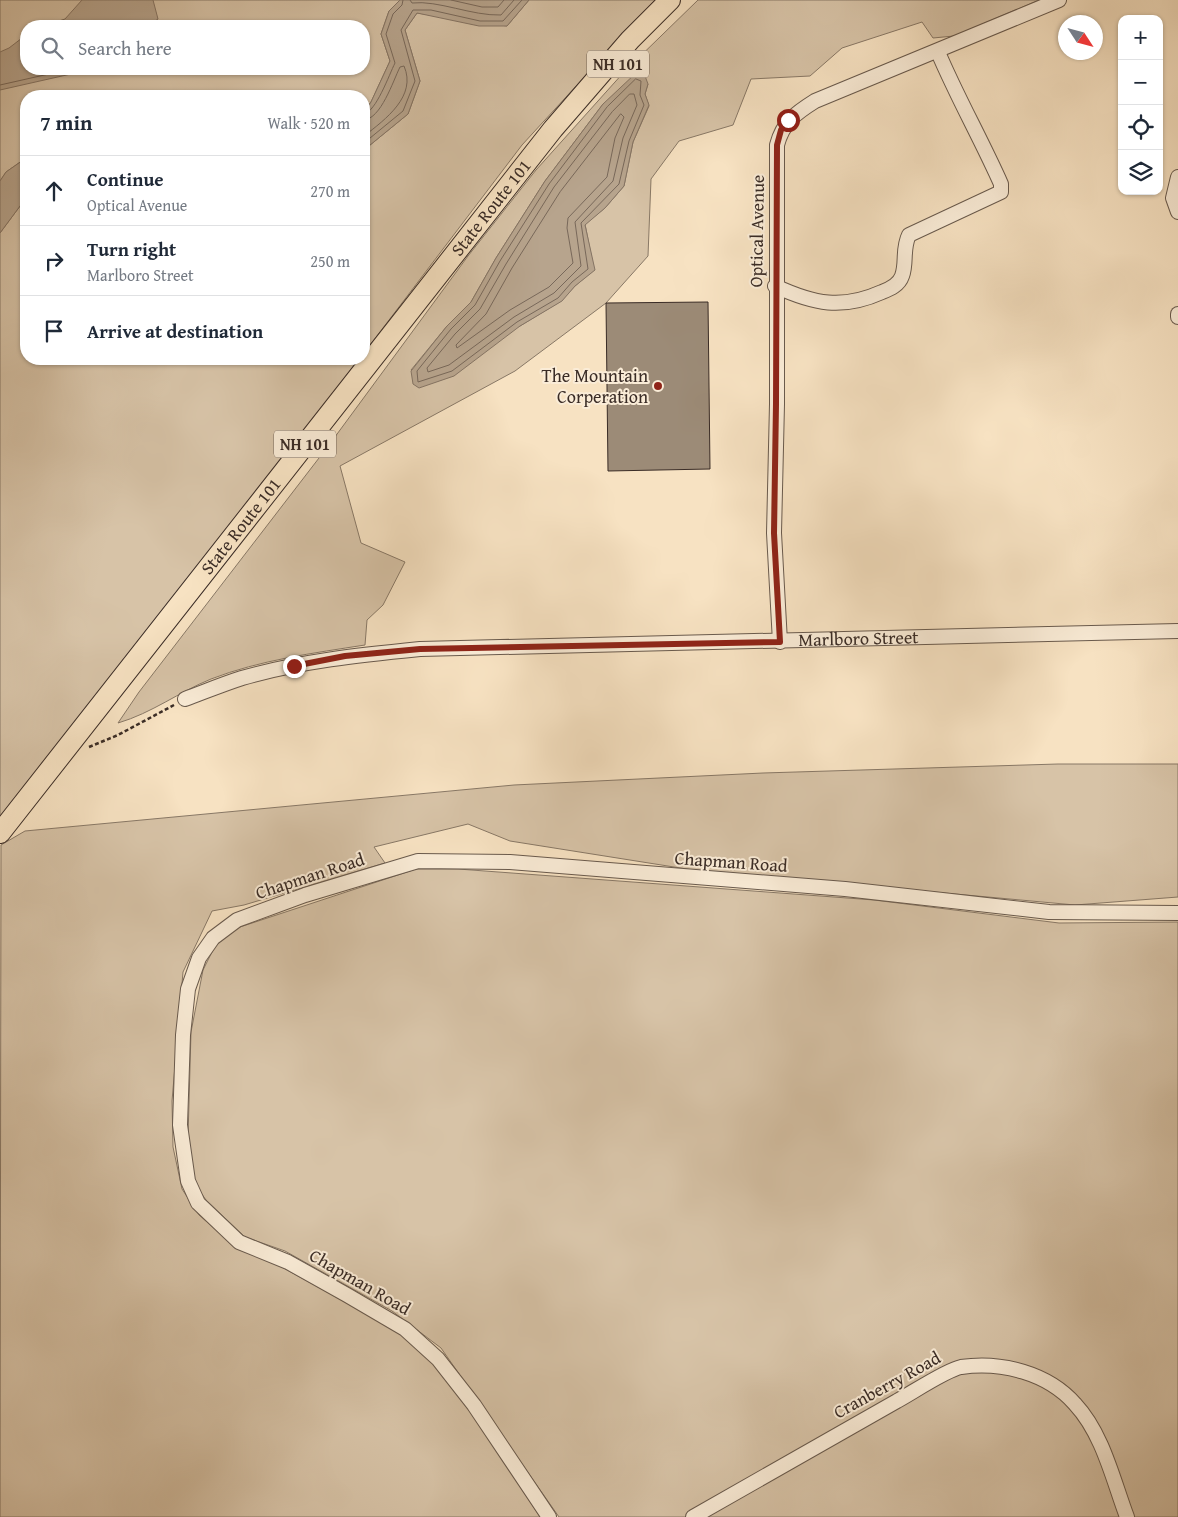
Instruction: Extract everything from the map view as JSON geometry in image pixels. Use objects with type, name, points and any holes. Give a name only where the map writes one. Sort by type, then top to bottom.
[{"type":"highway","name":"State Route 101","points":[[370,362],[553,129],[630,40],[670,0]]},
{"type":"highway","name":"State Route 101","points":[[553,129],[684,0]]},
{"type":"highway","name":"State Route 101","points":[[0,833],[368,365]]},
{"type":"street","name":"Optical Avenue","points":[[780,642],[774,533],[777,145],[781,130],[788,120],[815,101],[938,52],[1059,0]]},
{"type":"street","points":[[775,286],[811,300],[840,304],[861,301],[898,284],[903,275],[904,244],[908,235],[1001,192],[1001,184],[979,135],[959,101],[938,52]]},
{"type":"street","points":[[1178,177],[1174,186],[1173,198],[1178,212]]},
{"type":"street","name":"Marlboro Street","points":[[185,699],[241,678],[285,668],[345,656],[420,649],[780,642],[1178,631]]},
{"type":"street","name":"Chapman Road","points":[[549,1517],[474,1405],[431,1353],[405,1329],[288,1262],[239,1242],[198,1203],[188,1181],[180,1125],[183,1035],[188,989],[199,958],[213,938],[237,920],[305,895],[418,861],[510,862],[845,889],[1049,912],[1178,914]]},
{"type":"street","name":"Cranberry Road","points":[[693,1517],[960,1367],[1013,1367],[1048,1383],[1066,1394],[1087,1417],[1102,1450],[1127,1517]]},
{"type":"path","points":[[84,749],[118,735],[185,699]]},
{"type":"shaded area","points":[[0,0],[400,0],[389,11],[381,34],[390,61],[370,103],[370,90],[20,90],[20,162],[6,172],[0,181]]},
{"type":"shaded area","points":[[529,0],[655,0],[522,145],[370,345],[370,145],[408,114],[420,81],[405,30],[417,13],[507,26]]},
{"type":"shaded area","points":[[698,0],[1039,0],[954,36],[933,38],[922,22],[842,48],[810,76],[751,79],[733,125],[679,141],[651,179],[648,256],[606,303],[515,371],[340,466],[361,543],[405,562],[383,605],[367,620],[365,645],[287,658],[230,672],[199,684],[142,714],[118,723],[139,692],[329,445],[468,256],[536,170],[624,72]],"holes":[[[648,84],[645,94],[649,106],[633,142],[624,186],[605,208],[585,224],[594,270],[561,301],[520,326],[411,370],[447,326],[471,302],[496,258],[545,181],[603,104]]]},
{"type":"shaded area","points":[[20,206],[20,365],[354,365],[150,634],[0,820],[0,233]]},
{"type":"shaded area","points":[[1058,764],[1178,764],[1178,897],[1075,905],[693,870],[510,841],[468,824],[374,847],[385,863],[244,905],[212,911],[183,972],[172,1101],[173,1147],[182,1189],[199,1215],[237,1248],[280,1266],[403,1334],[436,1364],[488,1437],[540,1517],[0,1517],[1,845],[25,831],[514,785],[763,773]]},
{"type":"shaded area","points":[[416,869],[458,869],[874,900],[1059,923],[1178,922],[1178,1517],[559,1517],[441,1348],[392,1311],[285,1251],[245,1237],[206,1200],[187,1173],[191,1032],[203,970],[215,946],[237,928]]},
{"type":"water","points":[[82,0],[153,0],[158,19],[62,20],[65,19]]},
{"type":"water","points":[[400,0],[529,0],[507,26],[479,26],[417,13],[405,30],[420,81],[408,114],[370,145],[370,103],[390,61],[381,34],[389,11]]},
{"type":"water","points":[[20,40],[20,75],[66,75],[0,90],[0,52]]},
{"type":"water","points":[[636,73],[645,76],[648,84],[645,94],[649,105],[633,142],[624,186],[605,208],[585,225],[595,270],[575,286],[562,301],[520,326],[454,376],[419,388],[413,384],[411,371],[447,326],[471,302],[496,258],[545,181],[603,104]]},
{"type":"water","points":[[20,162],[20,206],[0,233],[0,181],[6,172]]},
{"type":"building","name":"The Mountain Corperation","points":[[708,302],[710,469],[608,471],[606,303]]},
{"type":"place","name":"The Mountain Corperation","points":[[658,386]]},
{"type":"route","points":[[294,666],[345,656],[420,649],[780,642],[774,533],[777,145],[781,130],[788,120]]}]
